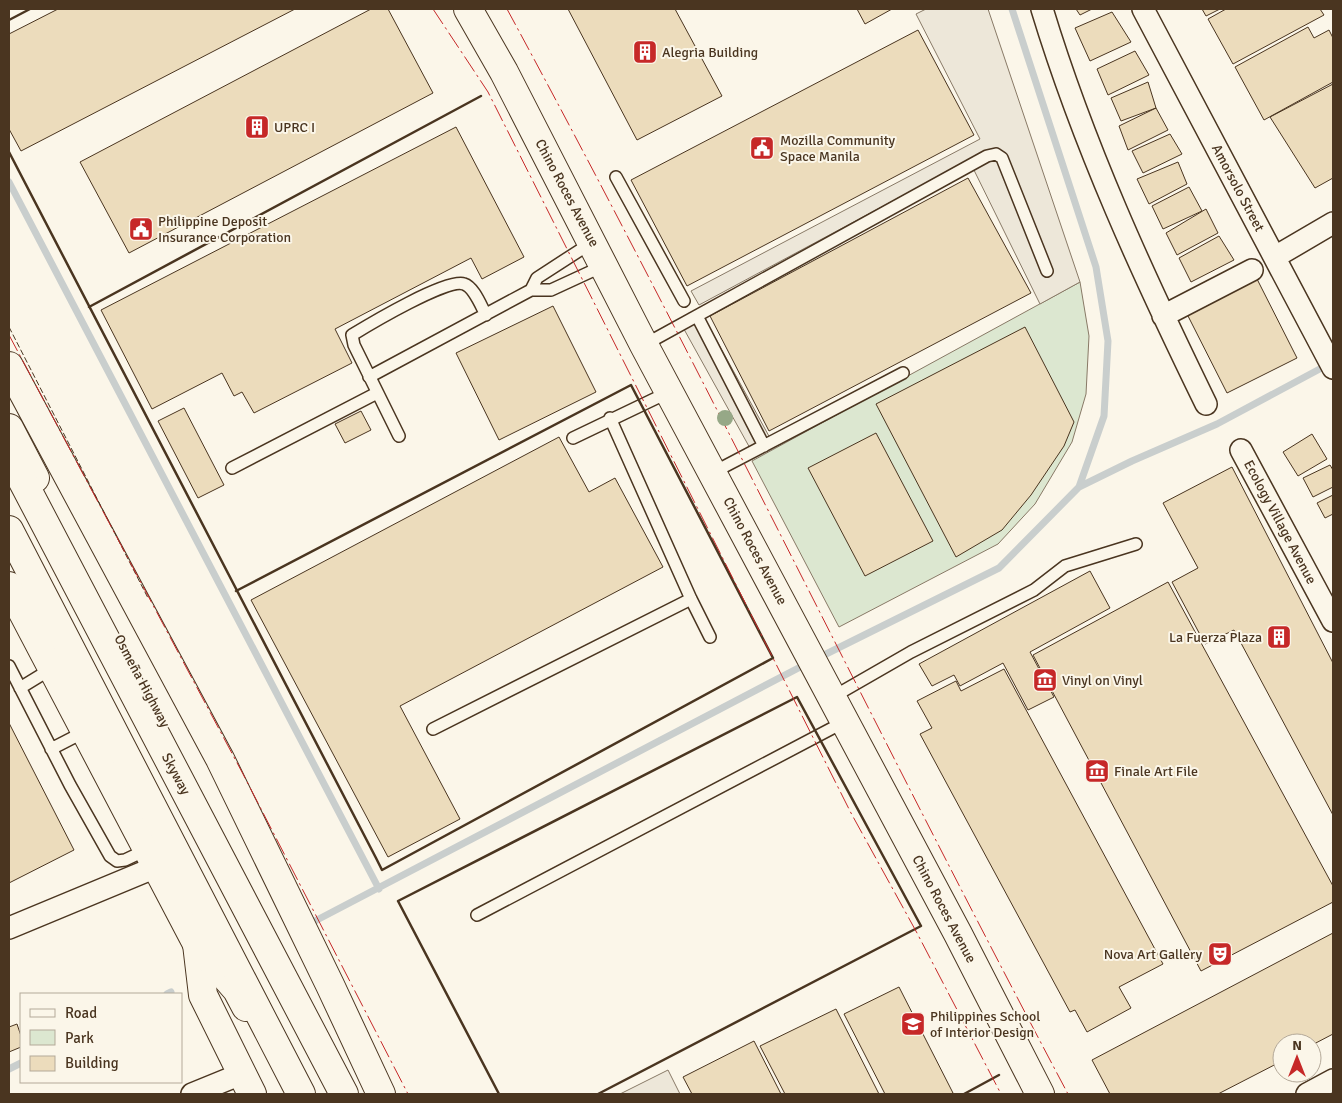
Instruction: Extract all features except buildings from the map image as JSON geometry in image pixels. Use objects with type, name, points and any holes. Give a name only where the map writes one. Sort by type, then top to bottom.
[{"type":"main road","name":"Chino Roces Avenue","points":[[468,9],[504,72],[644,345],[958,934],[1040,1094]]},
{"type":"main road","points":[[9,366],[220,759],[381,1094]]},
{"type":"main road","name":"Osmeña Highway","points":[[9,428],[358,1094]]},
{"type":"main road","name":"Skyway","points":[[9,454],[344,1094]]},
{"type":"main road","points":[[9,530],[300,1094]]},
{"type":"main road","points":[[9,586],[196,944],[237,990],[292,1094]]},
{"type":"main road","points":[[196,944],[203,994],[247,1084]]},
{"type":"street","points":[[1042,9],[1059,65],[1102,177],[1163,316],[1206,404]]},
{"type":"street","name":"Amorsolo Street","points":[[1143,9],[1329,360]]},
{"type":"street","points":[[1275,257],[1333,223]]},
{"type":"street","points":[[1163,316],[1252,270]]},
{"type":"street","name":"Ecology Village Avenue","points":[[1241,450],[1333,621]]},
{"type":"street","points":[[9,928],[151,858]]},
{"type":"street","points":[[1307,1094],[1333,1080]]},
{"type":"street","points":[[192,1094],[247,1084]]},
{"type":"lane","points":[[644,345],[987,156],[996,154],[1002,158],[1047,271]]},
{"type":"lane","points":[[616,177],[684,301]]},
{"type":"lane","points":[[531,290],[537,278],[562,260],[599,254]]},
{"type":"lane","points":[[369,377],[531,290],[551,290],[599,254]]},
{"type":"lane","points":[[400,436],[369,377],[354,345],[352,335],[433,291],[453,284],[466,284],[486,315]]},
{"type":"lane","points":[[697,316],[764,446]]},
{"type":"lane","points":[[712,473],[903,373]]},
{"type":"lane","points":[[573,438],[610,418],[669,392]]},
{"type":"lane","points":[[232,468],[377,393]]},
{"type":"lane","points":[[610,418],[710,637]]},
{"type":"lane","points":[[831,698],[911,652],[1034,590],[1065,566],[1136,544]]},
{"type":"lane","points":[[433,729],[691,599]]},
{"type":"lane","points":[[9,666],[51,749],[110,856],[117,861],[151,858]]},
{"type":"lane","points":[[20,688],[52,668]]},
{"type":"lane","points":[[477,915],[844,722]]},
{"type":"lane","points":[[51,749],[84,732]]},
{"type":"green space","points":[[1080,282],[1089,336],[1086,394],[1072,442],[1035,504],[998,544],[839,627],[752,461]]},
{"type":"shaded area","points":[[926,9],[988,9],[1080,282],[1040,304],[969,160],[699,305],[691,291],[980,139],[916,14]]},
{"type":"shaded area","points":[[700,310],[770,438],[751,450],[680,322]]},
{"type":"shaded area","points":[[668,1070],[680,1094],[620,1094]]},
{"type":"waterway","points":[[1012,9],[1096,267],[1108,341],[1104,416],[1079,487]]},
{"type":"waterway","points":[[9,182],[379,889]]},
{"type":"waterway","points":[[818,658],[999,568],[1079,487],[1132,461],[1217,424],[1329,364]]},
{"type":"waterway","points":[[315,921],[808,663]]},
{"type":"waterway","points":[[9,1069],[20,1064]]},
{"type":"fence","points":[[9,327],[148,598]]},
{"type":"wall","points":[[9,20],[30,9]]},
{"type":"wall","points":[[89,307],[481,96]]},
{"type":"wall","points":[[9,152],[376,858],[382,870],[773,658],[631,385],[236,591]]},
{"type":"wall","points":[[499,1094],[398,901],[797,697],[921,926],[598,1094]]},
{"type":"wall","points":[[964,1094],[999,1075]]},
{"type":"power","points":[[433,9],[488,92],[851,813],[917,933],[1001,1094]]},
{"type":"power","points":[[507,9],[650,279],[927,823],[1068,1094]]},
{"type":"power","points":[[9,335],[243,774],[408,1094]]},
{"type":"place","name":"Alegria Building","points":[[645,52]]},
{"type":"place","name":"UPRC I","points":[[257,127]]},
{"type":"place","name":"Mozilla Community Space Manila","points":[[762,148]]},
{"type":"place","name":"Philippine Deposit Insurance Corporation","points":[[141,229]]},
{"type":"place","name":"La Fuerza Plaza","points":[[1279,637]]},
{"type":"place","name":"Vinyl on Vinyl","points":[[1045,680]]},
{"type":"place","name":"Finale Art File","points":[[1097,771]]},
{"type":"place","name":"Nova Art Gallery","points":[[1220,954]]},
{"type":"place","name":"Philippines School of Interior Design","points":[[913,1024]]}]
